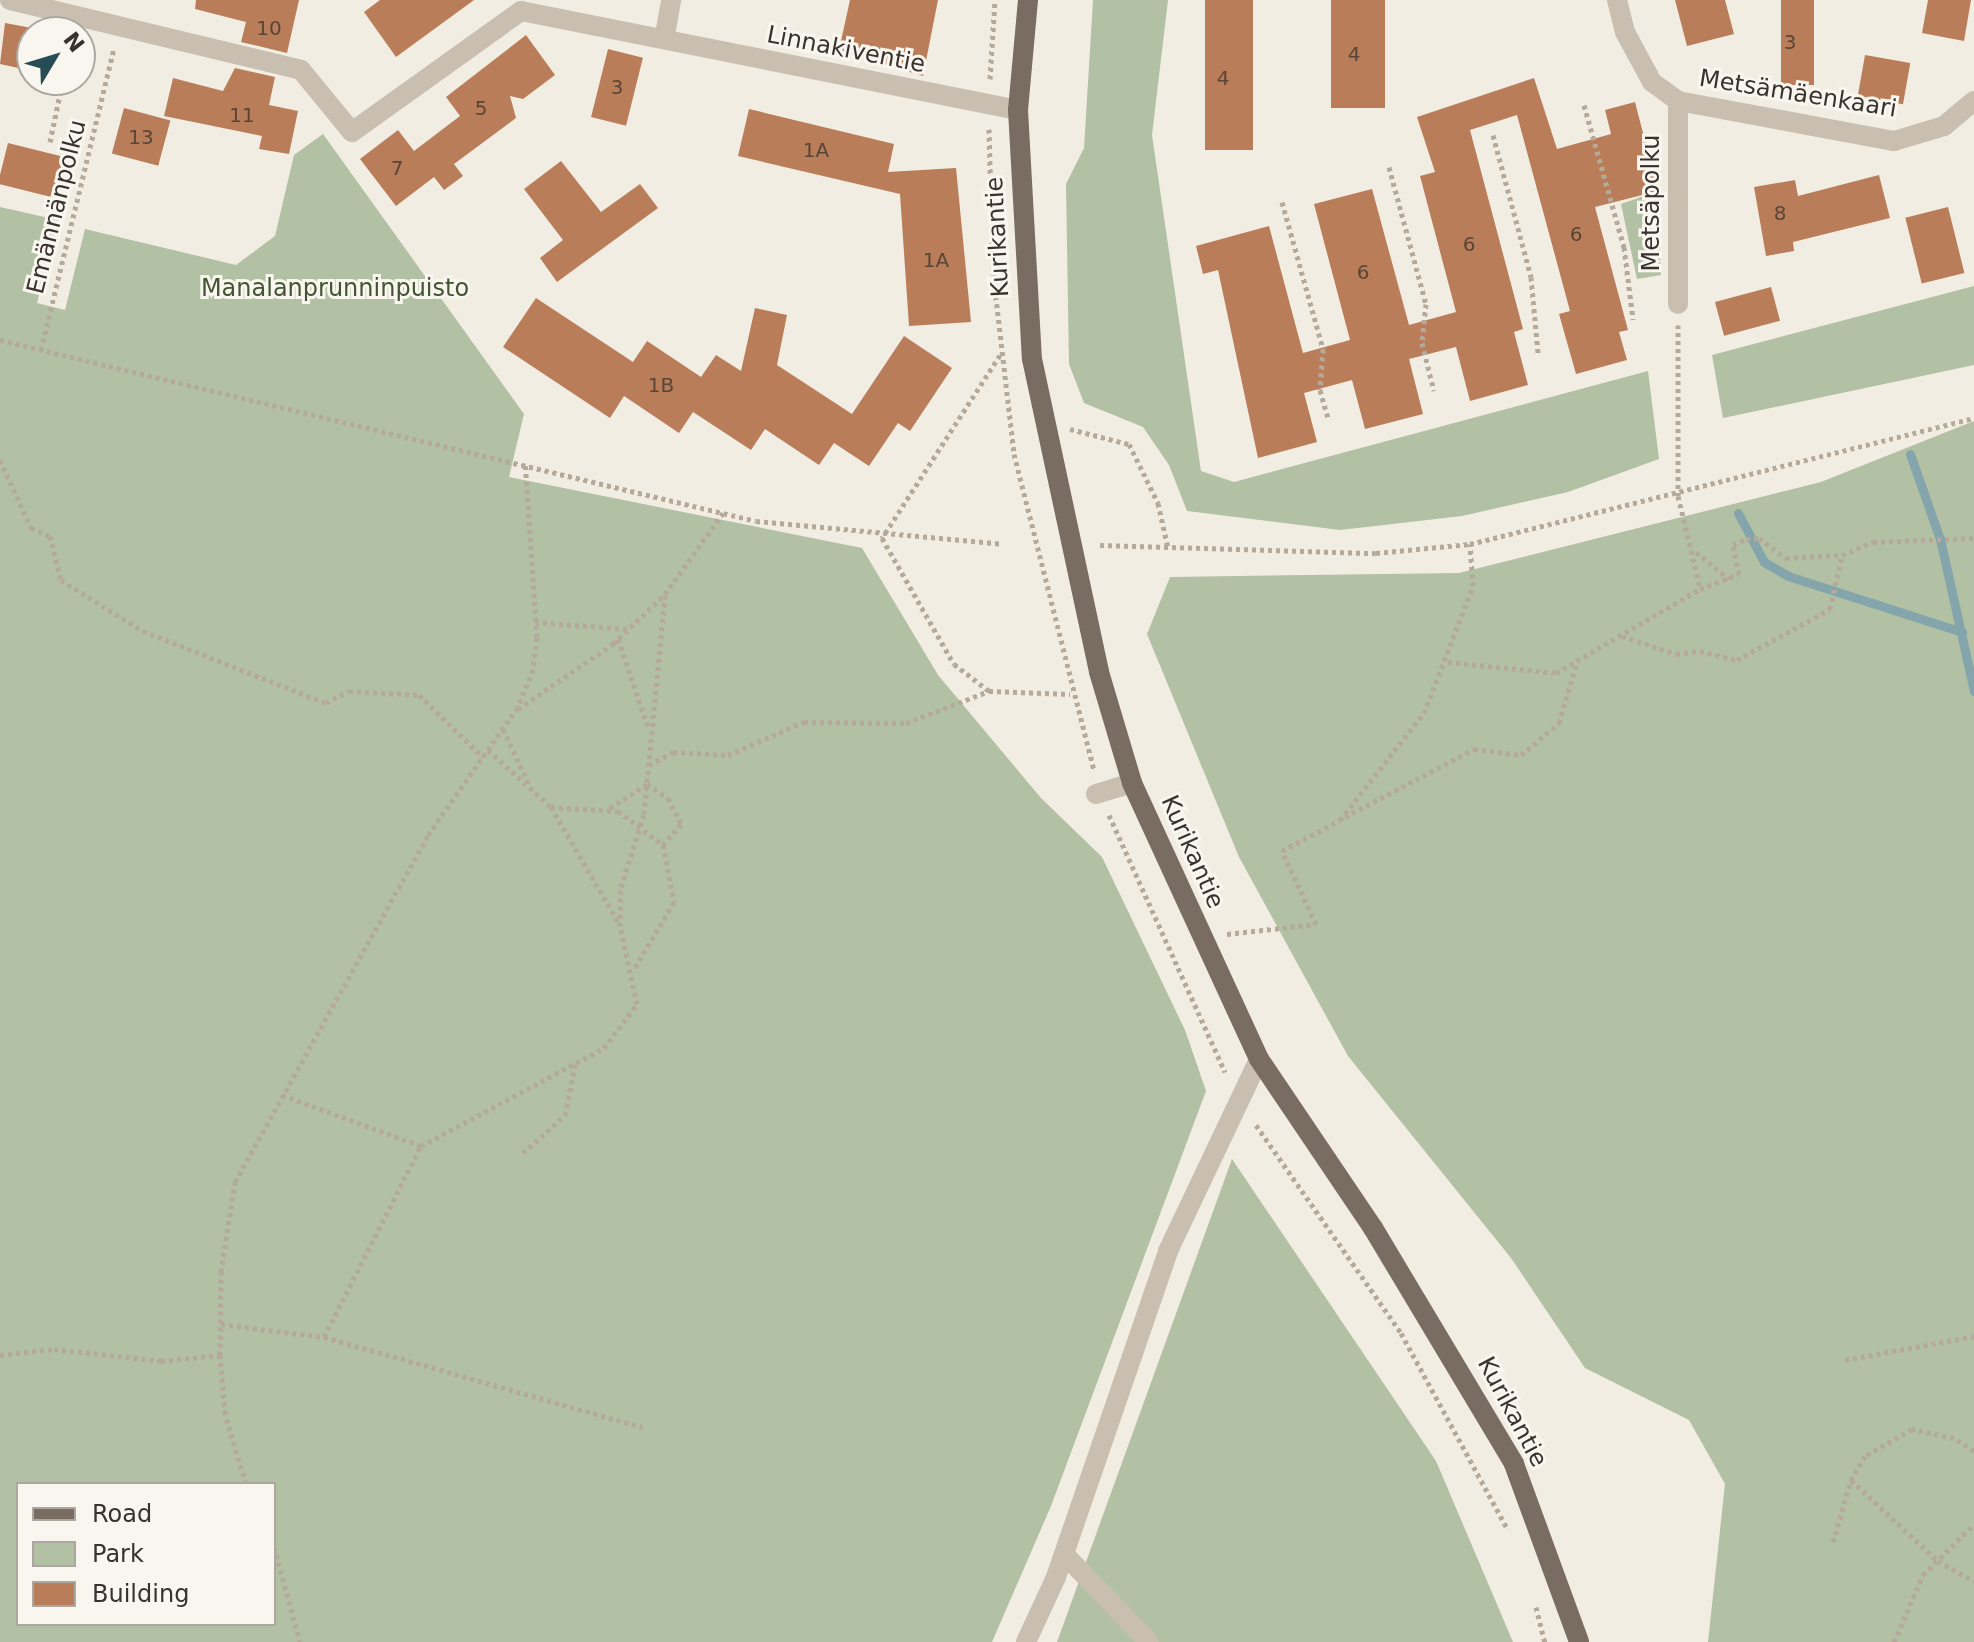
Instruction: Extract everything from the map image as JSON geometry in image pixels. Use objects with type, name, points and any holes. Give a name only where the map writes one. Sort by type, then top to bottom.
[{"type":"main road","name":"Kurikantie","points":[[1028,0],[1018,110],[1032,359],[1099,672],[1132,783],[1259,1059],[1373,1228],[1514,1464],[1579,1642]]},
{"type":"street","name":"Linnakiventie","points":[[10,0],[301,70],[352,132],[521,11],[665,35],[780,66],[1018,110]]},
{"type":"street","points":[[665,35],[671,0]]},
{"type":"street","name":"Metsämäenkaari","points":[[1617,0],[1625,32],[1652,82],[1678,101],[1894,141],[1944,126],[1974,101]]},
{"type":"street","name":"Metsäpolku","points":[[1678,101],[1678,304]]},
{"type":"street","points":[[1096,794],[1132,783]]},
{"type":"street","points":[[1026,1642],[1064,1554],[1168,1251],[1259,1059]]},
{"type":"street","points":[[1064,1554],[1149,1642]]},
{"type":"path","name":"Emännänpolku","points":[[41,350],[119,26]]},
{"type":"path","points":[[50,142],[60,96]]},
{"type":"path","points":[[1584,105],[1624,247],[1633,319]]},
{"type":"path","points":[[1493,135],[1531,277],[1538,353]]},
{"type":"path","points":[[1389,167],[1426,304],[1422,343],[1434,391]]},
{"type":"path","points":[[1282,202],[1323,349],[1320,390],[1328,418]]},
{"type":"path","points":[[1678,304],[1678,496],[1696,551],[1700,589]]},
{"type":"path","points":[[0,340],[525,463],[723,513],[882,538],[1002,544]]},
{"type":"path","points":[[882,538],[1001,354]]},
{"type":"path","points":[[1100,545],[1376,553],[1470,544],[1678,496],[1974,418]]},
{"type":"path","points":[[1046,428],[1095,430],[1129,444],[1158,503],[1168,548]]},
{"type":"path","points":[[0,460],[31,528],[50,536],[61,580],[143,631],[326,703],[349,691],[419,695],[483,757]]},
{"type":"path","points":[[245,1482],[225,1414],[220,1355],[235,1182],[282,1095],[337,1010],[428,835],[516,710],[532,673],[535,622],[525,463]]},
{"type":"path","points":[[516,710],[618,639],[665,594],[723,513]]},
{"type":"path","points":[[882,538],[943,653],[989,691]]},
{"type":"path","points":[[1448,662],[1556,673],[1700,589],[1729,579],[1740,570],[1733,545],[1746,539],[1759,538],[1786,558],[1842,555],[1873,542],[1974,538]]},
{"type":"path","points":[[1340,820],[1424,713],[1448,662],[1473,586],[1470,544]]},
{"type":"path","points":[[1696,551],[1729,579]]},
{"type":"path","points":[[1621,636],[1676,654],[1700,651],[1737,660],[1830,609],[1842,555]]},
{"type":"path","points":[[620,926],[621,887],[641,823],[647,784],[665,594]]},
{"type":"path","points":[[535,622],[628,629]]},
{"type":"path","points":[[618,639],[651,735]]},
{"type":"path","points":[[1234,931],[1316,924],[1282,851],[1474,749],[1521,755],[1559,723],[1577,661]]},
{"type":"path","points":[[648,766],[673,752],[728,755],[804,722],[906,723],[989,691],[1070,694]]},
{"type":"path","points":[[503,729],[533,790]]},
{"type":"path","points":[[324,1337],[421,1146],[576,1060],[604,1048],[637,1004],[634,969],[620,926],[551,807],[488,750]]},
{"type":"path","points":[[610,808],[647,784]]},
{"type":"path","points":[[647,784],[680,811],[681,824],[663,845]]},
{"type":"path","points":[[551,807],[610,808],[641,823],[663,845],[674,902],[634,969]]},
{"type":"path","points":[[523,1153],[565,1115],[576,1060]]},
{"type":"path","points":[[282,1095],[421,1146]]},
{"type":"path","points":[[221,1324],[324,1337],[643,1427]]},
{"type":"path","points":[[1845,1360],[1974,1336]]},
{"type":"path","points":[[0,1355],[54,1349],[161,1361],[220,1355]]},
{"type":"path","points":[[1833,1542],[1851,1480],[1865,1456],[1912,1429],[1954,1438],[1974,1451]]},
{"type":"path","points":[[1851,1480],[1938,1561],[1974,1581]]},
{"type":"path","points":[[1894,1642],[1923,1575],[1974,1524]]},
{"type":"path","points":[[276,1554],[300,1642]]},
{"type":"green space","points":[[1093,0],[1168,0],[1152,135],[1201,471],[1234,482],[1648,371],[1659,459],[1568,492],[1462,516],[1340,530],[1187,511],[1169,465],[1143,427],[1084,403],[1069,364],[1066,184],[1084,148]]},
{"type":"green space","name":"Manalanprunninpuisto","points":[[323,134],[524,414],[509,477],[862,548],[938,675],[1041,798],[1102,857],[1185,1030],[1206,1091],[1051,1506],[992,1642],[0,1642],[0,207],[58,220],[37,303],[65,310],[85,229],[236,265],[275,236],[294,155]]},
{"type":"green space","points":[[1658,191],[1661,275],[1637,279],[1621,204]]},
{"type":"green space","points":[[1974,286],[1974,365],[1723,418],[1712,355]]},
{"type":"green space","points":[[1974,421],[1974,1642],[1708,1642],[1725,1484],[1689,1420],[1585,1368],[1511,1258],[1348,1056],[1239,857],[1147,634],[1170,577],[1459,573],[1821,482]]},
{"type":"green space","points":[[1232,1159],[1436,1461],[1513,1642],[1057,1642]]},
{"type":"building","points":[[196,0],[299,0],[287,53],[241,42],[246,22],[195,9]]},
{"type":"building","points":[[380,0],[474,0],[396,57],[364,12]]},
{"type":"building","points":[[850,0],[938,0],[923,76],[839,50]]},
{"type":"building","points":[[1205,0],[1253,0],[1253,150],[1205,150]]},
{"type":"building","points":[[1331,0],[1385,0],[1385,108],[1331,108]]},
{"type":"building","points":[[1675,0],[1725,0],[1734,34],[1687,46]]},
{"type":"building","points":[[1781,0],[1814,0],[1814,85],[1781,85]]},
{"type":"building","points":[[1928,0],[1971,0],[1964,41],[1922,33]]},
{"type":"building","points":[[5,23],[16,25],[16,68],[0,64]]},
{"type":"building","points":[[526,35],[555,75],[523,99],[510,96],[516,118],[454,164],[463,176],[444,190],[434,177],[396,206],[360,159],[398,130],[414,151],[460,116],[446,97]]},
{"type":"building","points":[[608,49],[643,58],[626,126],[591,117]]},
{"type":"building","points":[[1865,55],[1910,63],[1903,104],[1858,96]]},
{"type":"building","points":[[235,68],[275,77],[269,105],[298,111],[289,154],[259,149],[262,136],[164,116],[173,78],[223,91]]},
{"type":"building","points":[[1534,78],[1557,149],[1611,134],[1605,110],[1635,102],[1658,191],[1595,207],[1628,330],[1619,332],[1627,360],[1576,374],[1559,314],[1570,311],[1517,115],[1470,130],[1523,329],[1514,332],[1528,385],[1470,401],[1456,347],[1409,359],[1423,414],[1365,429],[1352,380],[1304,393],[1317,442],[1258,458],[1218,270],[1203,274],[1196,246],[1269,226],[1303,353],[1350,340],[1314,204],[1372,189],[1409,325],[1456,312],[1420,176],[1435,172],[1417,117]]},
{"type":"building","points":[[124,108],[170,120],[158,166],[112,153]]},
{"type":"building","points":[[749,109],[894,144],[888,172],[956,168],[971,322],[909,326],[900,194],[738,156]]},
{"type":"building","points":[[8,143],[65,157],[55,198],[0,184]]},
{"type":"building","points":[[561,161],[601,212],[640,184],[658,208],[557,282],[540,258],[563,240],[524,189]]},
{"type":"building","points":[[1879,175],[1890,218],[1793,242],[1794,251],[1766,256],[1754,187],[1795,180],[1798,196]]},
{"type":"building","points":[[1948,207],[1964,273],[1922,284],[1905,218]]},
{"type":"building","points":[[1771,287],[1780,321],[1724,336],[1715,302]]},
{"type":"building","points":[[536,298],[633,362],[647,341],[701,377],[716,355],[741,371],[755,308],[787,315],[777,365],[852,414],[904,336],[952,368],[910,431],[898,423],[869,466],[834,443],[819,465],[765,429],[751,450],[693,412],[679,433],[624,396],[610,418],[503,347]]},
{"type":"waterway","points":[[1910,454],[1940,539],[1974,691]]},
{"type":"waterway","points":[[1738,513],[1764,562],[1788,576],[1962,632]]}]
